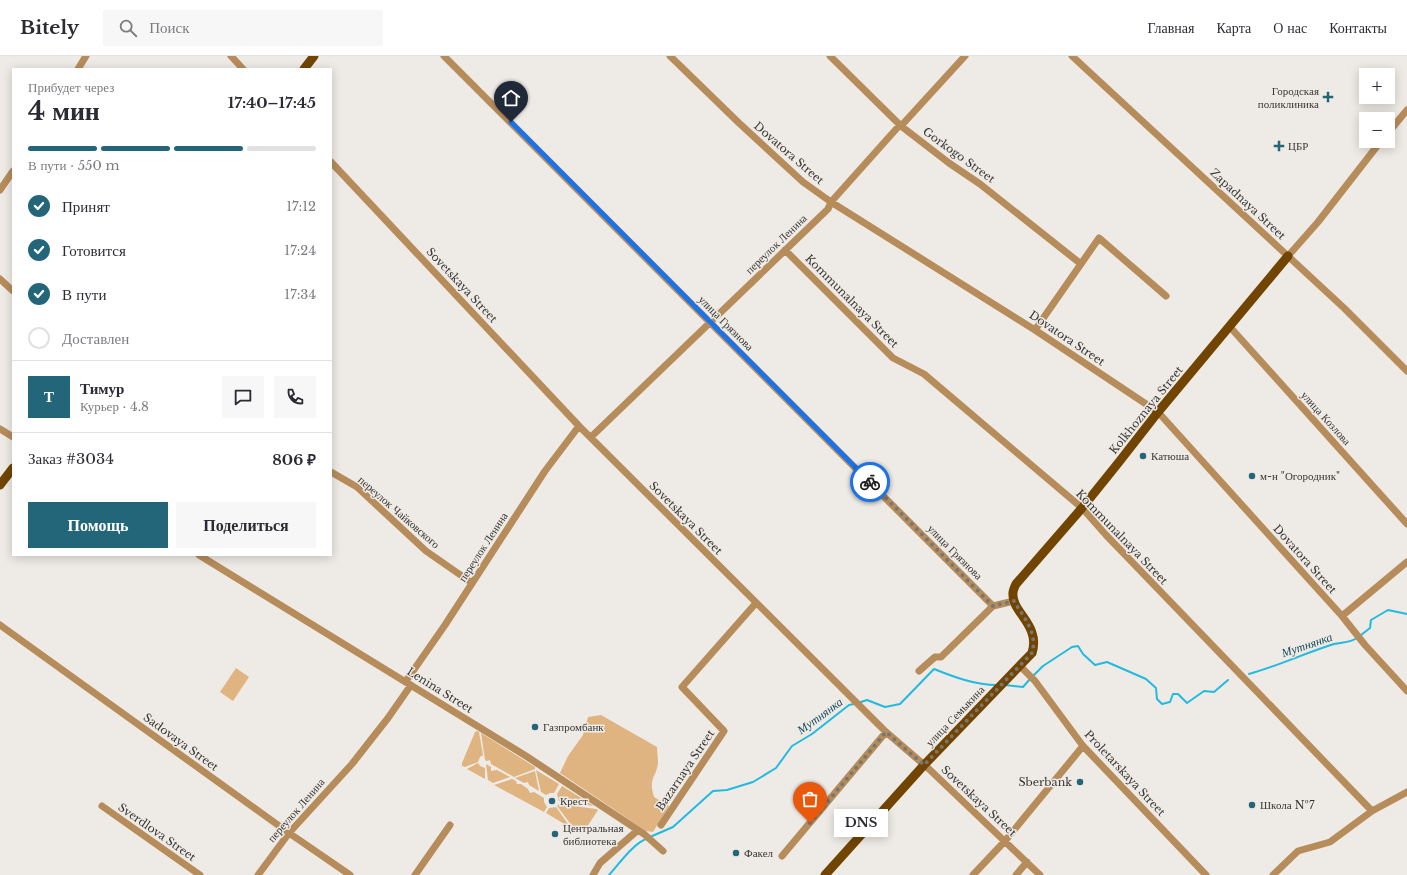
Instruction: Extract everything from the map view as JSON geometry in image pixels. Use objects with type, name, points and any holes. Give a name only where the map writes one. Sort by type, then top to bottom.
[{"type":"main road","points":[[305,68],[314,56]]},
{"type":"main road","name":"Kolkhoznaya Street","points":[[1014,601],[1013,593],[1016,584],[1082,508],[1158,412],[1288,256]]},
{"type":"main road","points":[[0,485],[12,469]]},
{"type":"main road","name":"улица Семыкина","points":[[825,875],[924,765],[1032,653],[1034,638],[1029,625],[1014,601]]},
{"type":"street","points":[[79,68],[85,56]]},
{"type":"street","points":[[231,56],[243,68]]},
{"type":"street","name":"улица Грязнова","points":[[444,56],[993,606]]},
{"type":"street","name":"Dovatora Street","points":[[670,56],[803,182],[831,202],[1035,330],[1158,412],[1342,616],[1353,632],[1407,691]]},
{"type":"street","name":"Gorkogo Street","points":[[830,56],[901,126],[949,163],[991,192],[1081,264]]},
{"type":"street","name":"переулок Ленина","points":[[590,437],[828,209],[831,202],[898,127],[901,126],[965,56]]},
{"type":"street","name":"Zapadnaya Street","points":[[1072,56],[1344,308],[1407,371]]},
{"type":"street","points":[[1395,125],[1407,110]]},
{"type":"street","name":"Kolkhoznaya Street","points":[[1288,256],[1318,222],[1376,148]]},
{"type":"street","name":"Sovetskaya Street","points":[[332,163],[579,426],[886,732],[924,765],[1040,875]]},
{"type":"street","points":[[0,190],[12,172]]},
{"type":"street","points":[[1035,330],[1099,238],[1166,296]]},
{"type":"street","name":"Kommunalnaya Street","points":[[785,250],[893,358],[924,374],[1082,508],[1111,541],[1372,811]]},
{"type":"street","points":[[0,279],[12,290]]},
{"type":"street","name":"улица Козлова","points":[[1230,327],[1407,524]]},
{"type":"street","name":"переулок Ленина","points":[[258,875],[289,833],[352,764],[388,718],[472,583],[545,471],[579,426]]},
{"type":"street","points":[[0,429],[12,436]]},
{"type":"street","name":"переулок Чайковского","points":[[332,473],[357,487],[426,551],[472,583]]},
{"type":"street","name":"Lenina Street","points":[[201,556],[526,756],[641,832],[663,850]]},
{"type":"street","points":[[1342,616],[1407,562]]},
{"type":"street","points":[[919,671],[935,657],[941,657],[993,606],[1014,601]]},
{"type":"street","name":"Bazarnaya Street","points":[[661,825],[724,732],[682,687],[756,603]]},
{"type":"street","name":"Sadovaya Street","points":[[0,625],[289,833],[350,875]]},
{"type":"street","name":"Proletarskaya Street","points":[[1020,666],[1035,680],[1083,746],[1206,875]]},
{"type":"street","points":[[782,856],[886,732]]},
{"type":"street","points":[[973,875],[1005,841],[1083,746]]},
{"type":"street","points":[[1273,875],[1298,850],[1330,842],[1372,811],[1407,792]]},
{"type":"street","name":"Sverdlova Street","points":[[102,806],[200,875]]},
{"type":"street","points":[[415,875],[450,825]]},
{"type":"street","points":[[593,875],[600,863],[641,832]]},
{"type":"street","points":[[1016,875],[1027,862]]},
{"type":"shaded area","points":[[236,668],[249,677],[233,701],[220,692]]},
{"type":"shaded area","points":[[601,715],[657,747],[658,763],[652,782],[652,790],[654,797],[669,806],[653,832],[646,831],[560,773],[568,756],[583,735],[588,717]]},
{"type":"shaded area","points":[[475,732],[479,732],[483,755],[480,757],[478,762],[465,767],[462,766]]},
{"type":"shaded area","points":[[481,733],[535,767],[535,769],[514,777],[491,764],[490,760],[485,760]]},
{"type":"shaded area","points":[[478,763],[480,766],[485,768],[485,779],[467,769]]},
{"type":"shaded area","points":[[486,764],[491,767],[491,771],[497,770],[510,777],[493,783],[488,780]]},
{"type":"shaded area","points":[[536,770],[559,784],[554,793],[546,795],[541,792]]},
{"type":"shaded area","points":[[535,771],[539,791],[529,785],[528,782],[524,783],[515,778]]},
{"type":"shaded area","points":[[512,779],[516,781],[517,784],[521,784],[528,789],[530,793],[534,792],[544,798],[544,802],[547,807],[544,812],[494,785]]},
{"type":"shaded area","points":[[562,786],[594,806],[559,801],[557,794]]},
{"type":"shaded area","points":[[559,804],[598,810],[583,833],[575,830],[557,806]]},
{"type":"shaded area","points":[[556,807],[571,828],[546,813],[549,808]]},
{"type":"waterway","name":"Мутнянка","points":[[1361,635],[1370,628],[1371,620],[1388,610],[1407,614]]},
{"type":"waterway","name":"Мутнянка","points":[[1249,674],[1334,644],[1349,642],[1357,638]]},
{"type":"waterway","name":"Мутнянка","points":[[1033,676],[1043,666],[1072,647],[1078,646],[1083,654],[1095,665],[1107,662],[1146,679],[1156,688],[1157,699],[1162,704],[1170,702],[1173,694],[1178,694],[1187,703],[1204,691],[1214,692],[1228,680]]},
{"type":"waterway","name":"Мутнянка","points":[[858,703],[867,700],[885,707],[900,704],[934,669],[957,678],[989,685],[997,685]]},
{"type":"waterway","name":"Мутнянка","points":[[1005,685],[1023,687],[1030,679]]},
{"type":"waterway","name":"Мутнянка","points":[[650,837],[673,827],[713,791],[727,790],[753,782],[776,768],[792,746],[812,734],[849,705],[854,704]]},
{"type":"waterway","name":"Мутнянка","points":[[609,875],[636,845],[646,839]]},
{"type":"way so far","points":[[810,823],[886,732],[924,765],[1032,653],[1034,646],[1034,638],[1029,625],[1014,601],[993,606],[870,482]]},
{"type":"place","name":"Городская поликлиника","points":[[1328,97]]},
{"type":"place","name":"ЦБР","points":[[1279,146]]},
{"type":"place","name":"Катюша","points":[[1143,456]]},
{"type":"place","name":"м-н \"Огородник\"","points":[[1252,476]]},
{"type":"place","name":"Газпромбанк","points":[[535,727]]},
{"type":"place","name":"Sberbank","points":[[1080,782]]},
{"type":"place","name":"Крест","points":[[552,801]]},
{"type":"place","name":"Школа №7","points":[[1252,805]]},
{"type":"place","name":"DNS","points":[[810,823]]},
{"type":"place","name":"Центральная библиотека","points":[[555,834]]},
{"type":"place","name":"Факел","points":[[736,853]]},
{"type":"route","points":[[511,122],[870,482]]}]
